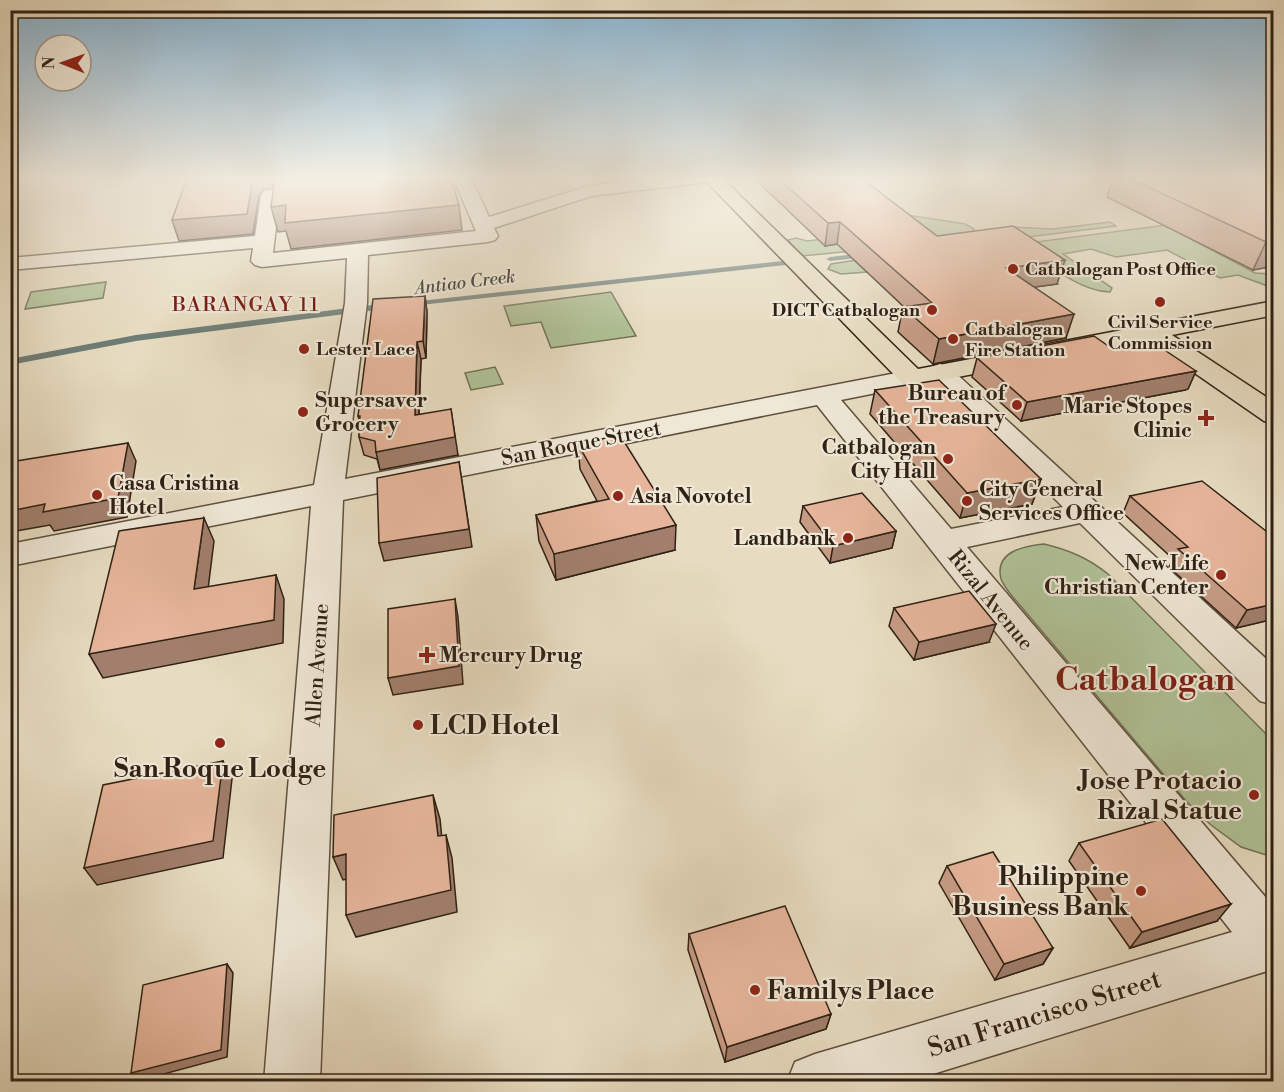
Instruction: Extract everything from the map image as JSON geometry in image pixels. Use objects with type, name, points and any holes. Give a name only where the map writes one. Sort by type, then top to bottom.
[{"type":"main road","points":[[764,229],[811,275],[926,375]]},
{"type":"main road","name":"San Roque Street","points":[[926,375],[1274,308]]},
{"type":"main road","points":[[1152,332],[1274,415]]},
{"type":"street","points":[[266,229],[262,261],[488,236],[485,229]]},
{"type":"street","points":[[10,264],[264,242]]},
{"type":"street","name":"Allen Avenue","points":[[292,1082],[328,492],[355,309],[358,251]]},
{"type":"street","points":[[926,375],[1087,512],[1274,690]]},
{"type":"street","name":"San Roque Street","points":[[10,555],[926,375]]},
{"type":"street","name":"Rizal Avenue","points":[[823,395],[1273,944]]},
{"type":"street","points":[[942,541],[1087,512]]},
{"type":"street","name":"San Francisco Street","points":[[815,1082],[1273,944]]},
{"type":"green space","points":[[974,229],[974,235],[966,240],[802,256],[788,240],[796,238],[807,241],[899,230]]},
{"type":"green space","points":[[1014,229],[1052,229],[1092,229],[1028,237]]},
{"type":"green space","points":[[1136,229],[1254,229],[1191,239],[1255,273],[1273,274],[1273,288],[1238,275],[1220,278],[1167,250],[1116,257],[1091,249],[1063,254],[1112,288],[1110,292],[1098,290],[1074,281],[1021,244]]},
{"type":"green space","points":[[876,257],[880,271],[841,274],[828,269],[831,264]]},
{"type":"green space","points":[[106,282],[103,298],[25,309],[31,292]]},
{"type":"green space","points":[[611,292],[636,336],[551,348],[541,322],[511,326],[504,306]]},
{"type":"green space","points":[[495,367],[503,384],[471,390],[465,373]]},
{"type":"green space","points":[[1044,544],[1078,555],[1108,574],[1273,741],[1273,857],[1241,847],[1211,825],[1187,802],[1009,592],[1001,579],[1002,562],[1007,556],[1020,549]]},
{"type":"building","points":[[848,229],[928,229],[937,236],[991,229],[1018,229],[1065,260],[1006,268],[1074,314],[939,339],[903,307],[932,303]]},
{"type":"building","points":[[1238,229],[1274,229],[1274,241],[1266,242]]},
{"type":"building","points":[[425,296],[423,341],[417,342],[415,415],[451,409],[455,437],[376,452],[375,441],[359,437],[360,416],[358,416],[373,299]]},
{"type":"building","points":[[1094,336],[1114,350],[1154,343],[1196,371],[1027,402],[977,358]]},
{"type":"building","points":[[939,380],[1041,479],[967,493],[875,390]]},
{"type":"building","points":[[620,435],[676,525],[554,554],[536,515],[609,499],[578,444]]},
{"type":"building","points":[[128,443],[118,498],[43,512],[45,504],[10,511],[10,457],[17,456],[16,461]]},
{"type":"building","points":[[459,462],[469,529],[379,543],[377,478]]},
{"type":"building","points":[[1202,481],[1266,531],[1270,530],[1274,533],[1274,604],[1247,610],[1178,549],[1188,547],[1130,496]]},
{"type":"building","points":[[862,493],[896,531],[833,546],[803,506]]},
{"type":"building","points":[[204,518],[194,589],[276,575],[274,620],[89,654],[119,531]]},
{"type":"building","points":[[969,591],[996,624],[919,642],[894,608]]},
{"type":"building","name":"Mercury Drug","points":[[455,599],[459,666],[388,678],[388,609]]},
{"type":"building","points":[[223,761],[213,841],[84,868],[103,785]]},
{"type":"building","points":[[433,795],[438,836],[446,835],[451,890],[346,915],[346,854],[333,857],[334,815]]},
{"type":"building","name":"Philippine Business Bank","points":[[1162,819],[1231,904],[1142,932],[1079,843]]},
{"type":"building","points":[[993,852],[1053,948],[1004,964],[947,866]]},
{"type":"building","name":"Familys Place","points":[[785,906],[831,1014],[727,1047],[689,934]]},
{"type":"building","points":[[227,964],[221,1050],[131,1073],[143,985]]},
{"type":"waterway","name":"Antiao Creek","points":[[830,259],[864,255]]},
{"type":"waterway","name":"Antiao Creek","points":[[411,304],[783,263]]},
{"type":"waterway","name":"Antiao Creek","points":[[10,362],[136,338],[388,306]]},
{"type":"place","name":"Catbalogan Post Office","points":[[1013,269]]},
{"type":"place","name":"Civil Service Commission","points":[[1160,302]]},
{"type":"place","name":"DICT Catbalogan","points":[[932,310]]},
{"type":"place","name":"Catbalogan Fire Station","points":[[953,339]]},
{"type":"place","name":"Lester Lace","points":[[304,349]]},
{"type":"place","name":"Bureau of the Treasury","points":[[1017,405]]},
{"type":"place","name":"Supersaver Grocery","points":[[303,412]]},
{"type":"place","name":"Marie Stopes Clinic","points":[[1206,418]]},
{"type":"place","name":"Catbalogan City Hall","points":[[948,459]]},
{"type":"place","name":"Casa Cristina Hotel","points":[[97,495]]},
{"type":"place","name":"Asia Novotel","points":[[618,496]]},
{"type":"place","name":"City General Services Office","points":[[967,501]]},
{"type":"place","name":"Landbank","points":[[848,538]]},
{"type":"place","name":"New Life Christian Center","points":[[1221,575]]},
{"type":"place","name":"Mercury Drug","points":[[427,655]]},
{"type":"place","name":"LCD Hotel","points":[[418,725]]},
{"type":"place","name":"San Roque Lodge","points":[[220,743]]},
{"type":"place","name":"Jose Protacio Rizal Statue","points":[[1254,795]]},
{"type":"place","name":"Philippine Business Bank","points":[[1141,891]]},
{"type":"place","name":"Familys Place","points":[[755,990]]},
{"type":"district","name":"BARANGAY 11","points":[[246,304]]},
{"type":"district","name":"Catbalogan","points":[[1145,678]]}]
